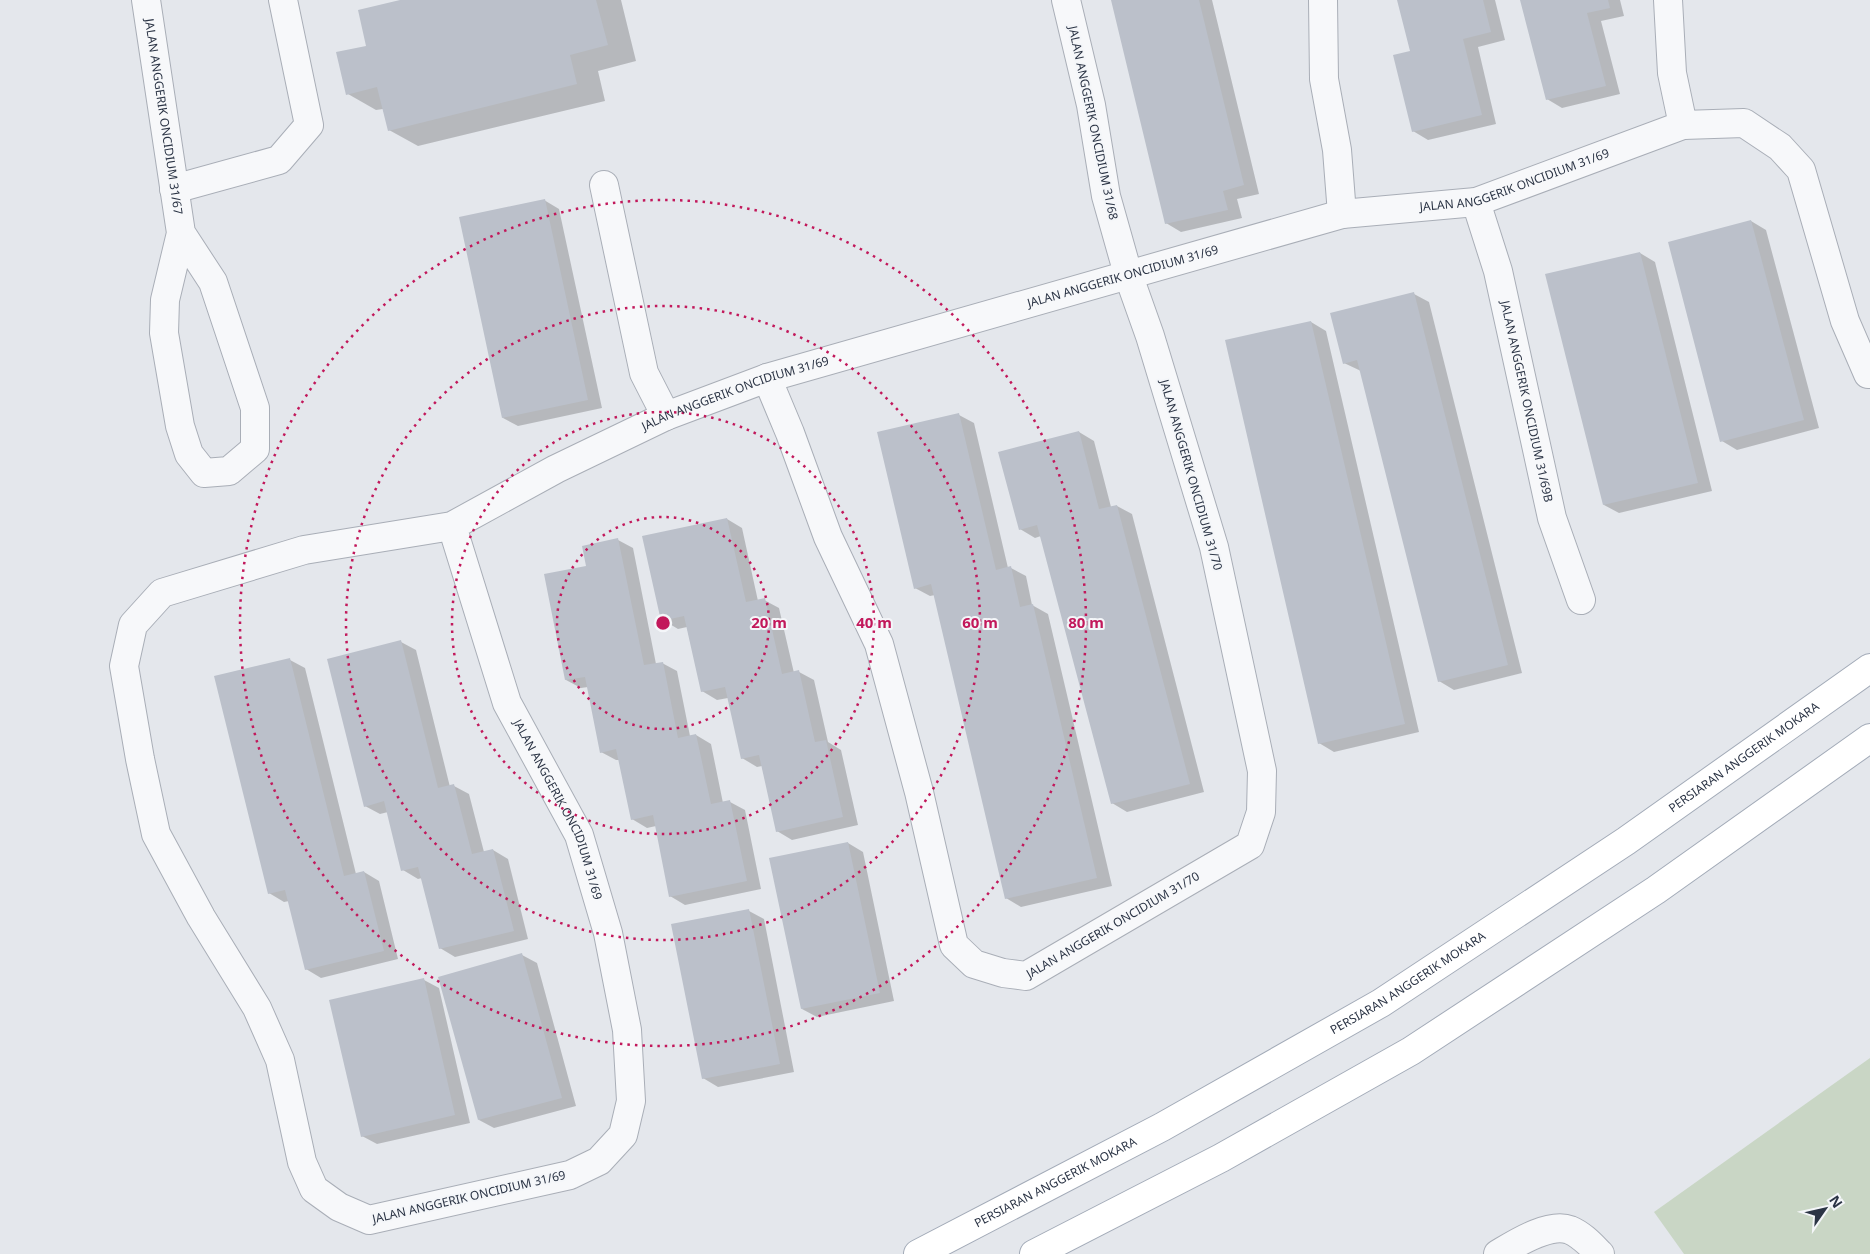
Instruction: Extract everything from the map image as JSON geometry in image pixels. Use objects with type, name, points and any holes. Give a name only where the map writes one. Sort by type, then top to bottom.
[{"type":"main road","name":"PERSIARAN ANGGERIK MOKARA","points":[[918,1254],[1162,1127],[1381,1003],[1626,841],[1870,668]]},
{"type":"main road","points":[[1034,1254],[1221,1158],[1412,1051],[1656,890],[1870,738]]},
{"type":"street","name":"JALAN ANGGERIK ONCIDIUM 31/67","points":[[146,0],[181,232],[165,300],[164,333],[180,426],[189,454],[204,473],[229,470],[255,449],[255,408],[213,282],[181,232]]},
{"type":"street","points":[[174,189],[279,160],[309,125],[283,0]]},
{"type":"street","name":"JALAN ANGGERIK ONCIDIUM 31/68","points":[[1066,0],[1091,105],[1106,196],[1128,274]]},
{"type":"street","points":[[1322,0],[1324,80],[1336,150],[1342,214]]},
{"type":"street","points":[[1668,0],[1672,73],[1683,126]]},
{"type":"street","name":"JALAN ANGGERIK ONCIDIUM 31/69","points":[[452,526],[507,703],[579,835],[610,943],[627,1030],[631,1101],[623,1135],[598,1161],[570,1174],[369,1220],[339,1207],[314,1189],[302,1162],[280,1060],[257,1008],[201,917],[156,834],[140,759],[124,666],[133,625],[162,593],[304,550],[452,526],[556,469],[666,416],[767,378],[1342,214],[1476,202],[1683,126],[1744,124],[1780,148],[1801,170],[1844,321],[1868,374]]},
{"type":"street","points":[[604,185],[644,373],[666,416]]},
{"type":"street","name":"JALAN ANGGERIK ONCIDIUM 31/69B","points":[[1476,202],[1498,271],[1552,518],[1581,600]]},
{"type":"street","name":"JALAN ANGGERIK ONCIDIUM 31/70","points":[[767,378],[790,433],[828,537],[879,644],[918,792],[954,944],[974,964],[1003,974],[1026,976],[1250,845],[1261,812],[1262,771],[1214,547],[1150,336],[1128,274]]},
{"type":"street","points":[[1498,1254],[1522,1240],[1548,1229],[1568,1229],[1588,1241],[1600,1254]]},
{"type":"green space","points":[[1870,1058],[1870,1254],[1684,1254],[1654,1212]]},
{"type":"building","points":[[400,0],[596,0],[608,45],[570,55],[577,84],[388,131],[377,87],[346,95],[336,52],[366,46],[358,10]]},
{"type":"building","points":[[1111,0],[1199,0],[1244,185],[1223,191],[1228,210],[1165,224]]},
{"type":"building","points":[[1397,0],[1483,0],[1491,32],[1463,39],[1482,115],[1412,132],[1393,55],[1410,51]]},
{"type":"building","points":[[1520,0],[1608,0],[1610,8],[1587,13],[1606,86],[1546,100]]},
{"type":"building","points":[[545,199],[588,400],[502,418],[459,217]]},
{"type":"building","points":[[1751,220],[1804,420],[1720,442],[1668,242]]},
{"type":"building","points":[[1640,252],[1698,483],[1603,505],[1545,274]]},
{"type":"building","points":[[1414,292],[1508,665],[1438,682],[1357,360],[1343,364],[1330,313]]},
{"type":"building","points":[[1311,321],[1405,724],[1318,744],[1225,340]]},
{"type":"building","points":[[959,413],[996,570],[1011,566],[1020,607],[1033,604],[1097,878],[1005,899],[931,584],[914,589],[877,432]]},
{"type":"building","points":[[1079,431],[1099,509],[1117,505],[1190,784],[1111,804],[1037,525],[1019,530],[998,452]]},
{"type":"building","points":[[727,518],[746,602],[765,598],[782,674],[799,670],[815,742],[826,740],[843,817],[776,832],[759,755],[741,759],[725,687],[701,692],[684,616],[661,621],[642,536]]},
{"type":"building","points":[[618,538],[644,665],[663,662],[678,738],[696,734],[711,804],[730,800],[747,881],[669,897],[653,815],[631,820],[616,749],[600,753],[585,677],[565,680],[544,574],[586,566],[582,546]]},
{"type":"building","points":[[401,640],[438,788],[454,784],[472,854],[493,849],[514,931],[439,949],[418,867],[401,871],[384,801],[364,807],[327,659]]},
{"type":"building","points":[[290,658],[344,876],[364,871],[384,951],[305,970],[285,890],[268,894],[214,676]]},
{"type":"building","points":[[848,842],[880,993],[801,1009],[769,858]]},
{"type":"building","points":[[749,909],[780,1064],[702,1079],[671,924]]},
{"type":"building","points":[[522,953],[562,1098],[478,1120],[438,977]]},
{"type":"building","points":[[424,978],[455,1115],[361,1137],[329,1000]]}]
